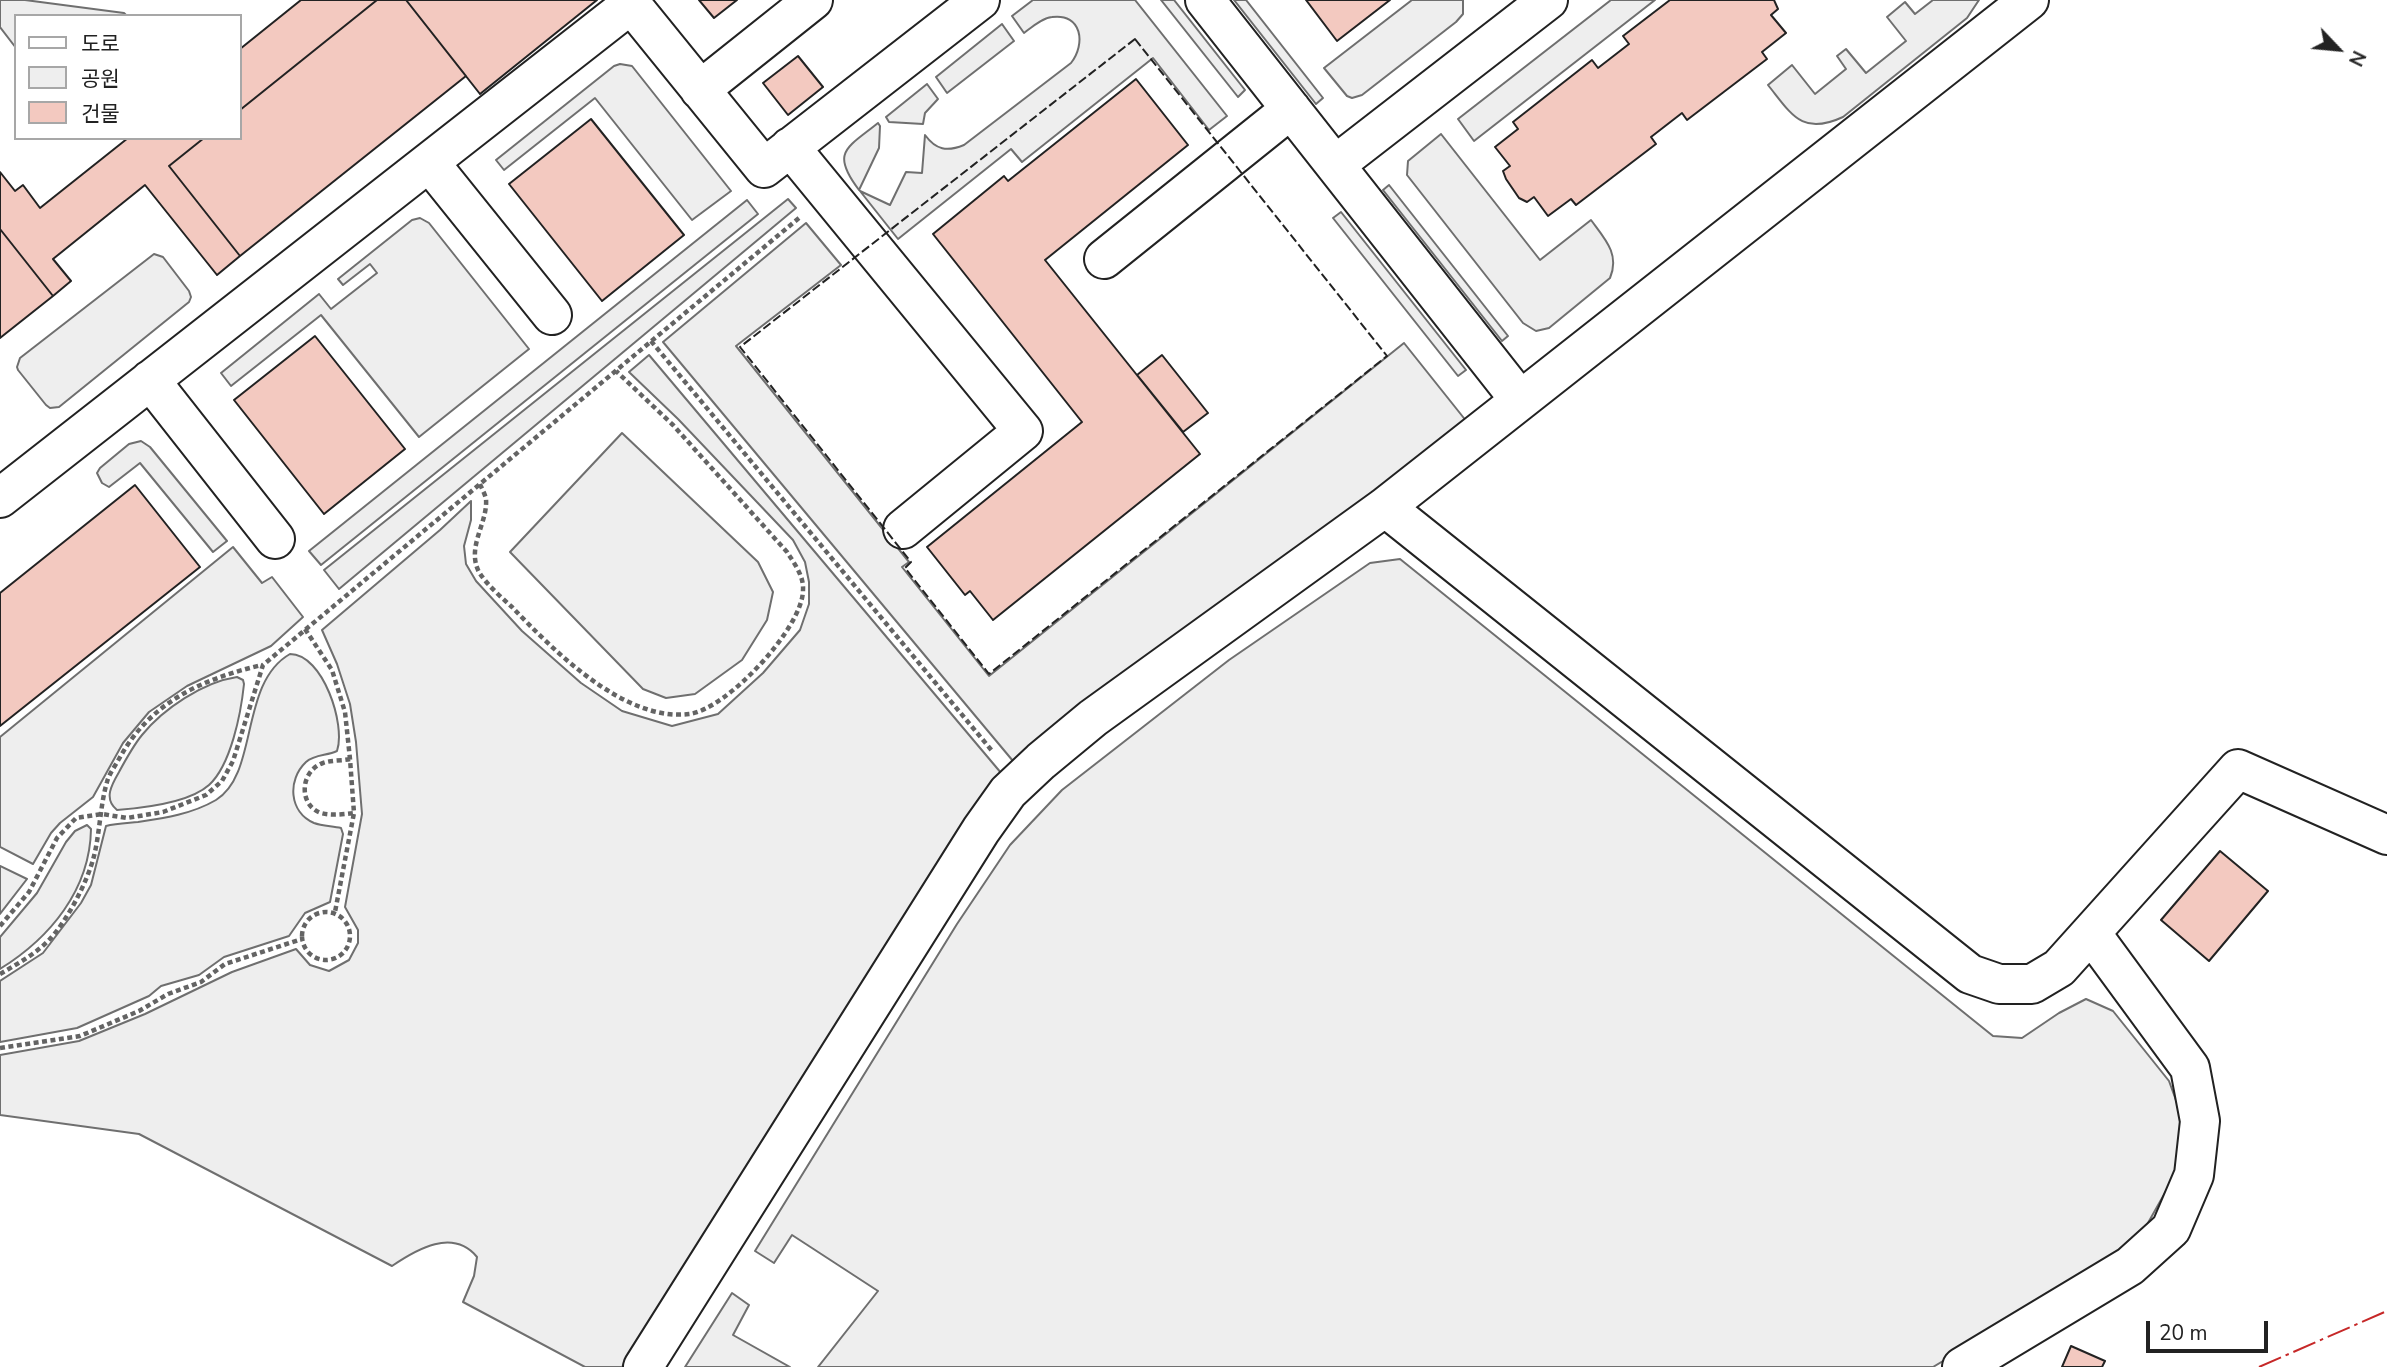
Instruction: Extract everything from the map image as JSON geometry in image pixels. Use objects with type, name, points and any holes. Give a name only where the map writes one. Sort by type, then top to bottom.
[{"type":"street","points":[[700,90],[813,0]]},
{"type":"street","points":[[0,498],[631,4],[764,168],[980,0]]},
{"type":"street","points":[[1205,0],[1520,400]]},
{"type":"street","points":[[643,1367],[981,830],[1008,792],[1094,718],[1385,507],[2029,0]]},
{"type":"street","points":[[1335,165],[1525,7]]},
{"type":"street","points":[[1104,259],[1291,109]]},
{"type":"street","points":[[790,147],[1023,431],[903,529]]},
{"type":"street","points":[[429,162],[552,315]]},
{"type":"street","points":[[150,380],[275,539]]},
{"type":"street","points":[[1385,507],[1970,974],[1999,984],[2032,984],[2059,968],[2238,769],[2387,835]]},
{"type":"street","points":[[1962,1367],[2130,1266],[2171,1229],[2194,1175],[2200,1121],[2190,1068],[2091,933]]},
{"type":"path","points":[[0,974],[28,958],[50,939],[84,887],[94,856],[107,780],[130,739],[158,709],[189,690],[225,674],[263,665],[829,193]]},
{"type":"path","points":[[651,341],[1019,782]]},
{"type":"path","points":[[480,484],[486,498],[475,556],[479,571],[527,623],[583,673],[625,701],[673,715],[690,715],[710,709],[763,662],[793,624],[803,589],[800,575],[787,552],[682,434],[616,371]]},
{"type":"path","points":[[305,629],[332,670],[345,712],[350,759],[354,813],[335,912]]},
{"type":"path","points":[[0,926],[29,892],[57,838],[76,818],[102,814],[127,818],[163,812],[206,795],[222,781],[233,761],[263,665]]},
{"type":"path","points":[[350,759],[323,763],[312,770],[305,783],[304,795],[309,806],[321,813],[354,813]]},
{"type":"path","points":[[322,911],[335,912],[345,920],[351,932],[350,945],[342,955],[330,961],[317,959],[306,951],[302,939],[303,927],[310,917],[322,911]]},
{"type":"path","points":[[0,1048],[80,1036],[139,1011],[168,994],[201,982],[225,964],[302,939]]},
{"type":"green space","points":[[0,0],[25,0],[125,14],[14,14],[14,45],[0,27]]},
{"type":"green space","points":[[1033,0],[1135,0],[1227,116],[1209,130],[1153,58],[1022,162],[1011,149],[898,239],[860,191],[890,205],[906,172],[922,173],[925,135],[938,147],[964,145],[1071,63],[1076,55],[1079,47],[1078,31],[1070,20],[1062,17],[1048,18],[1024,33],[1012,16]]},
{"type":"green space","points":[[1161,0],[1174,0],[1245,90],[1238,97]]},
{"type":"green space","points":[[1234,0],[1246,0],[1323,98],[1316,104]]},
{"type":"green space","points":[[1412,0],[1463,0],[1463,14],[1362,95],[1352,98],[1347,96],[1324,68]]},
{"type":"green space","points":[[1611,0],[1655,0],[1474,141],[1458,119]]},
{"type":"green space","points":[[1933,0],[1979,0],[1967,18],[1843,117],[1829,122],[1808,123],[1791,113],[1768,85],[1792,65],[1815,94],[1846,69],[1837,56],[1846,49],[1866,73],[1906,41],[1887,17],[1905,2],[1915,14]]},
{"type":"green space","points":[[1002,24],[1014,41],[947,93],[936,77]]},
{"type":"green space","points":[[620,64],[632,66],[731,191],[692,220],[595,98],[504,170],[496,160]]},
{"type":"green space","points":[[927,84],[938,99],[925,113],[923,124],[889,122],[886,117]]},
{"type":"green space","points":[[878,123],[879,148],[859,190],[845,167],[844,159],[851,145]]},
{"type":"green space","points":[[1441,134],[1540,260],[1591,220],[1610,247],[1613,269],[1610,278],[1549,328],[1536,331],[1523,323],[1407,175],[1408,161]]},
{"type":"green space","points":[[1389,185],[1508,336],[1502,341],[1383,190]]},
{"type":"green space","points":[[788,199],[796,208],[339,589],[324,570]]},
{"type":"green space","points":[[747,200],[758,214],[321,565],[309,551]]},
{"type":"green space","points":[[1341,212],[1466,370],[1458,376],[1333,218]]},
{"type":"green space","points":[[420,218],[429,223],[529,349],[419,437],[321,315],[231,386],[221,373],[319,294],[331,309],[377,273],[370,264],[343,285],[338,279],[412,220]]},
{"type":"green space","points":[[806,223],[841,265],[736,346],[909,562],[902,567],[989,676],[1404,343],[1471,427],[1018,767],[663,342]]},
{"type":"green space","points":[[154,254],[163,257],[189,291],[189,302],[59,407],[50,408],[18,370],[20,358]]},
{"type":"green space","points":[[649,355],[1007,780],[979,808],[622,1367],[585,1367],[463,1302],[474,1276],[477,1257],[467,1248],[457,1244],[435,1244],[412,1253],[392,1266],[139,1134],[0,1115],[0,1055],[79,1041],[145,1014],[232,972],[296,949],[310,965],[329,971],[349,960],[358,943],[358,930],[345,907],[362,814],[350,704],[322,630],[471,501],[471,520],[464,546],[466,564],[476,581],[522,631],[581,683],[622,711],[672,726],[718,714],[763,673],[800,630],[809,604],[805,562],[793,540],[678,419],[629,372]]},
{"type":"green space","points":[[622,433],[758,562],[773,592],[767,620],[742,660],[695,694],[666,698],[643,689],[510,552]]},
{"type":"green space","points":[[141,441],[150,447],[227,541],[213,552],[140,463],[109,487],[102,483],[97,473],[100,468],[129,444]]},
{"type":"green space","points":[[233,547],[262,583],[272,577],[303,617],[271,646],[187,686],[149,712],[123,743],[93,797],[51,833],[33,864],[0,847],[0,737]]},
{"type":"green space","points":[[1400,559],[1993,1036],[2022,1038],[2086,999],[2113,1011],[2169,1081],[2185,1125],[2179,1168],[2144,1230],[2124,1252],[1933,1367],[818,1367],[878,1291],[792,1235],[774,1263],[755,1251],[957,924],[1010,845],[1062,790],[1229,660],[1370,563]]},
{"type":"green space","points":[[290,654],[302,657],[322,678],[335,709],[338,725],[337,751],[306,762],[296,778],[293,795],[295,804],[306,818],[317,824],[341,828],[343,834],[330,902],[305,913],[289,936],[224,957],[199,975],[161,986],[149,996],[77,1028],[0,1042],[0,981],[43,953],[81,903],[91,885],[106,826],[188,812],[216,800],[229,787],[239,770],[263,685],[274,668]]},
{"type":"green space","points":[[237,677],[243,680],[244,684],[237,723],[229,752],[217,776],[209,785],[178,800],[117,810],[110,801],[112,786],[133,748],[151,725],[185,698],[211,685]]},
{"type":"green space","points":[[87,825],[91,829],[89,851],[75,892],[51,927],[18,957],[0,969],[0,937],[37,893],[66,842],[75,831]]},
{"type":"green space","points":[[0,866],[27,879],[0,914]]},
{"type":"green space","points":[[732,1293],[749,1305],[733,1335],[790,1367],[685,1367]]},
{"type":"building","points":[[301,0],[377,0],[242,108],[242,47]]},
{"type":"building","points":[[377,0],[406,0],[466,76],[240,256],[169,166],[202,140],[242,140],[242,108]]},
{"type":"building","points":[[406,0],[597,0],[480,94]]},
{"type":"building","points":[[699,0],[737,0],[714,18]]},
{"type":"building","points":[[1306,0],[1390,0],[1337,41]]},
{"type":"building","points":[[1670,0],[1774,0],[1778,9],[1771,15],[1786,33],[1762,52],[1767,59],[1687,120],[1682,113],[1651,137],[1656,144],[1576,205],[1571,199],[1548,216],[1534,197],[1527,202],[1519,198],[1503,171],[1510,166],[1495,147],[1518,129],[1513,122],[1592,60],[1598,68],[1629,44],[1623,36]]},
{"type":"building","points":[[798,56],[823,87],[788,115],[763,83]]},
{"type":"building","points":[[1136,79],[1188,145],[1045,260],[1200,454],[993,620],[970,591],[965,595],[927,547],[1082,422],[933,234],[1004,176],[1008,181]]},
{"type":"building","points":[[591,119],[684,235],[602,301],[509,184]]},
{"type":"building","points":[[125,140],[202,140],[169,166],[240,256],[217,275],[145,185],[53,259],[71,281],[53,296],[0,229],[0,172],[15,191],[23,185],[40,208]]},
{"type":"building","points":[[0,229],[53,296],[0,338]]},
{"type":"building","points":[[315,336],[405,449],[324,514],[234,400]]},
{"type":"building","points":[[1162,355],[1208,413],[1183,432],[1137,375]]},
{"type":"building","points":[[135,485],[200,567],[0,726],[0,593]]},
{"type":"building","points":[[2220,851],[2268,891],[2209,961],[2161,920]]},
{"type":"building","points":[[2071,1346],[2105,1361],[2102,1367],[2062,1367]]},
{"type":"fence","points":[[1135,39],[1387,356],[989,674],[905,568],[911,562],[740,347],[1135,39]]},
{"type":"power","points":[[2259,1367],[2387,1311]]}]
